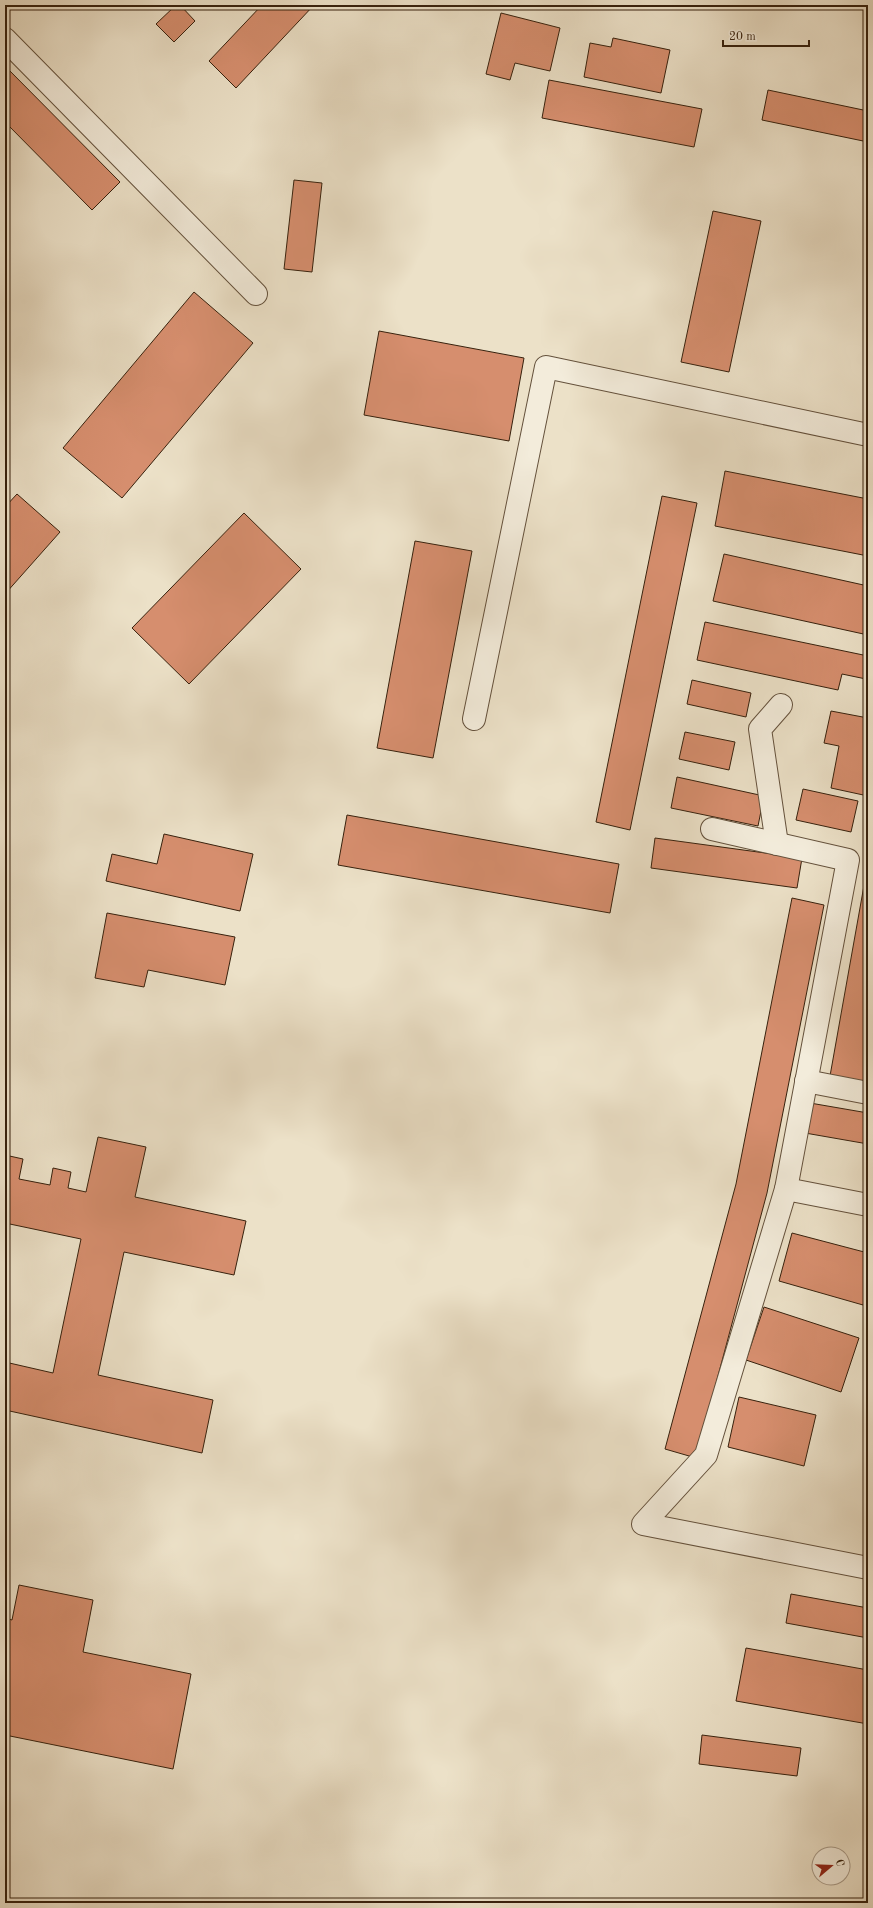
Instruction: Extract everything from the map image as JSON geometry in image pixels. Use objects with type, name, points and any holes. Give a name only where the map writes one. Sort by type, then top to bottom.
[{"type":"lane","points":[[5,39],[256,294]]},
{"type":"lane","points":[[474,719],[546,367],[868,435]]},
{"type":"lane","points":[[777,844],[760,729],[781,706]]},
{"type":"lane","points":[[712,829],[848,860],[786,1189],[706,1455],[643,1524],[868,1568]]},
{"type":"lane","points":[[806,1081],[868,1093]]},
{"type":"lane","points":[[786,1189],[868,1205]]},
{"type":"building","points":[[176,5],[180,5],[195,21],[174,42],[156,24]]},
{"type":"building","points":[[262,5],[314,5],[236,88],[209,61]]},
{"type":"building","points":[[501,13],[560,28],[550,71],[515,63],[510,80],[486,74]]},
{"type":"building","points":[[613,38],[670,50],[661,93],[584,77],[590,43],[611,47]]},
{"type":"building","points":[[5,66],[120,182],[92,210],[5,122]]},
{"type":"building","points":[[549,80],[702,109],[694,147],[542,118]]},
{"type":"building","points":[[768,90],[868,111],[868,142],[762,120]]},
{"type":"building","points":[[294,180],[322,183],[312,272],[284,269]]},
{"type":"building","points":[[713,211],[761,221],[729,372],[681,362]]},
{"type":"building","points":[[194,292],[253,343],[122,498],[63,448]]},
{"type":"building","points":[[379,331],[524,358],[509,441],[364,415]]},
{"type":"building","points":[[725,471],[868,499],[868,556],[715,526]]},
{"type":"building","points":[[17,494],[60,532],[5,594],[5,507]]},
{"type":"building","points":[[662,496],[697,503],[630,830],[596,822]]},
{"type":"building","points":[[244,513],[301,569],[189,684],[132,628]]},
{"type":"building","points":[[415,541],[472,551],[433,758],[377,748]]},
{"type":"building","points":[[724,554],[868,586],[868,635],[713,601]]},
{"type":"building","points":[[705,622],[868,656],[866,679],[842,674],[838,690],[697,660]]},
{"type":"building","points":[[692,680],[751,693],[746,717],[687,704]]},
{"type":"building","points":[[831,711],[868,718],[868,796],[831,788],[839,746],[824,743]]},
{"type":"building","points":[[685,732],[735,742],[729,770],[679,759]]},
{"type":"building","points":[[677,777],[764,796],[758,826],[671,808]]},
{"type":"building","points":[[803,789],[858,801],[851,832],[796,820]]},
{"type":"building","points":[[347,815],[619,864],[610,913],[338,865]]},
{"type":"building","points":[[164,834],[253,854],[240,911],[106,881],[112,854],[157,864]]},
{"type":"building","points":[[655,838],[802,858],[797,888],[651,868]]},
{"type":"building","points":[[868,863],[868,1083],[830,1076]]},
{"type":"building","points":[[792,898],[824,905],[767,1193],[696,1458],[665,1449],[736,1184]]},
{"type":"building","points":[[107,913],[235,937],[225,985],[148,970],[144,987],[95,978]]},
{"type":"building","points":[[810,1103],[868,1113],[868,1144],[805,1133]]},
{"type":"building","points":[[98,1137],[146,1147],[135,1197],[246,1221],[234,1275],[124,1252],[98,1375],[213,1400],[202,1453],[5,1410],[5,1362],[53,1373],[81,1239],[5,1223],[5,1155],[23,1159],[19,1179],[50,1185],[53,1168],[71,1172],[68,1188],[86,1192]]},
{"type":"building","points":[[792,1233],[868,1253],[868,1288],[863,1305],[779,1281]]},
{"type":"building","points":[[764,1307],[859,1338],[841,1392],[746,1360]]},
{"type":"building","points":[[739,1397],[816,1415],[804,1466],[728,1447]]},
{"type":"building","points":[[19,1585],[93,1600],[83,1652],[191,1674],[173,1769],[5,1735],[5,1618],[12,1620]]},
{"type":"building","points":[[791,1594],[868,1608],[868,1638],[786,1623]]},
{"type":"building","points":[[746,1648],[868,1670],[868,1724],[736,1701]]},
{"type":"building","points":[[702,1735],[801,1748],[797,1776],[699,1764]]}]
